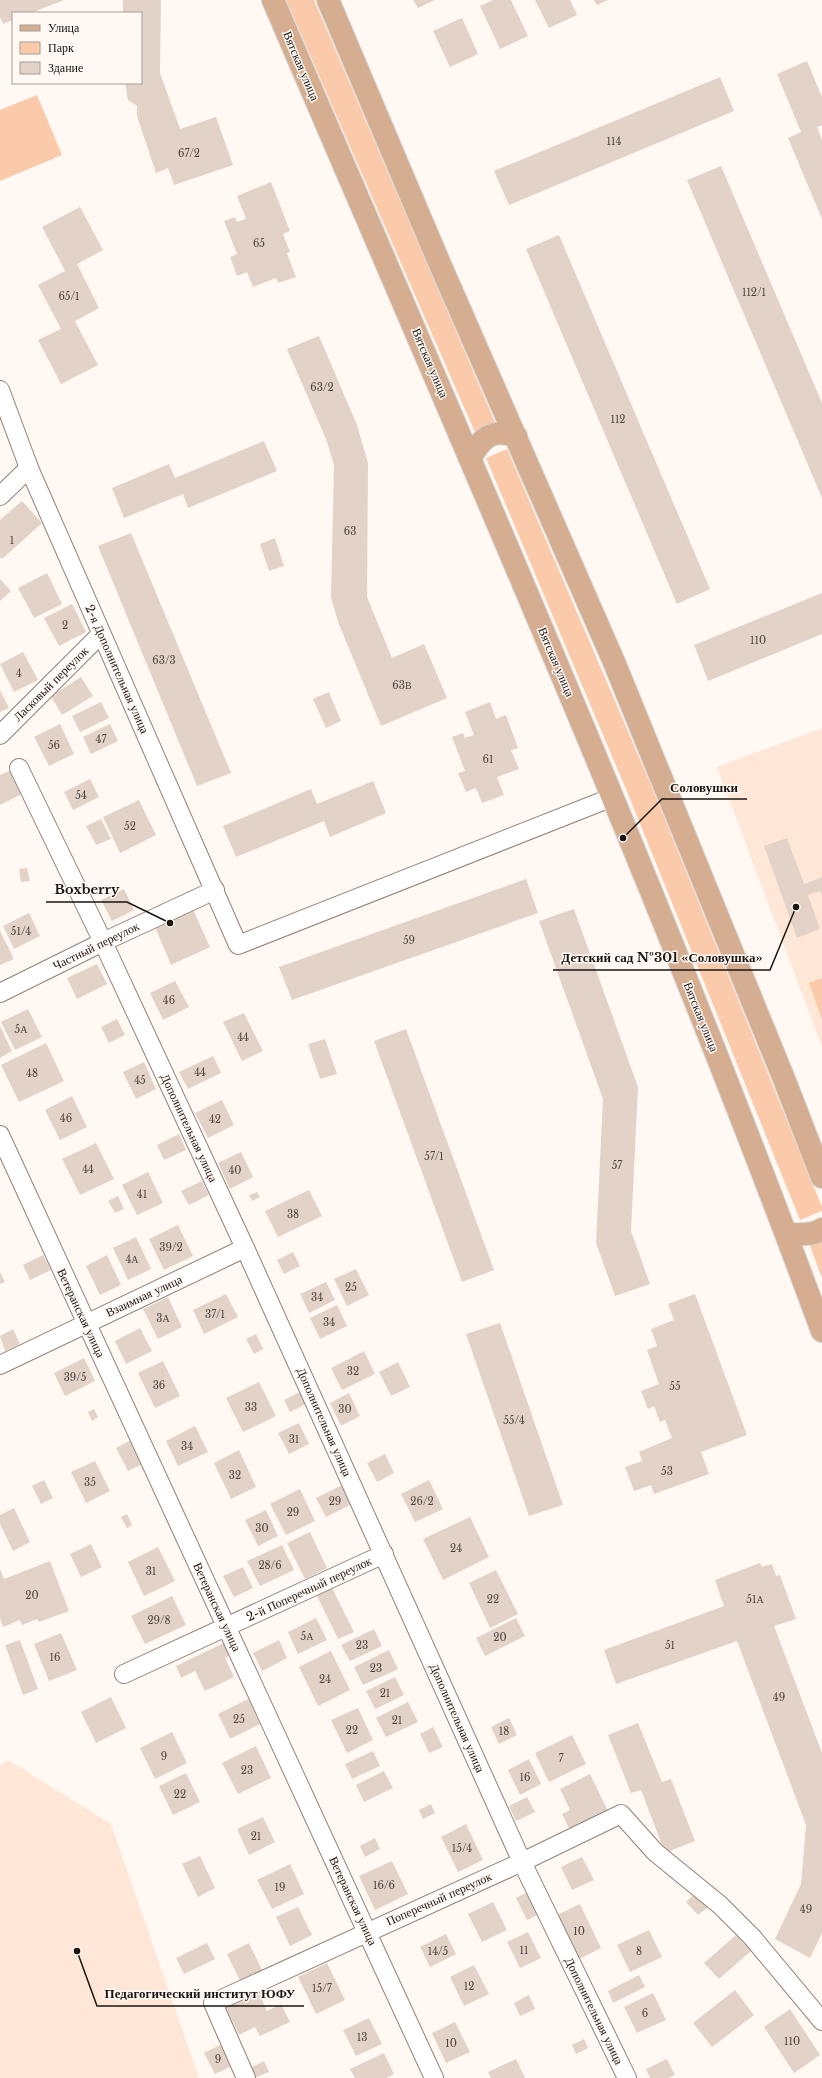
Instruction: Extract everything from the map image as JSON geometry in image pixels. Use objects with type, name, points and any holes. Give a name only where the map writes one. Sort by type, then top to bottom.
[{"type":"main road","name":"Вятская улица","points":[[273,0],[470,458],[613,797],[787,1234],[822,1330]]},
{"type":"main road","points":[[328,0],[438,262],[516,436],[614,662],[784,1079],[822,1178]]},
{"type":"main road","points":[[470,458],[479,443],[490,434],[504,433],[516,436]]},
{"type":"main road","points":[[787,1234],[818,1232],[822,1229]]},
{"type":"street","name":"2-я Дополнительная улица","points":[[0,390],[29,468],[215,890],[238,946],[613,797]]},
{"type":"street","points":[[0,496],[29,468]]},
{"type":"street","name":"Ласковый переулок","points":[[0,735],[101,634]]},
{"type":"street","name":"Дополнительная улица","points":[[19,768],[103,942],[245,1248],[522,1862],[627,2078]]},
{"type":"street","name":"Частный переулок","points":[[0,993],[103,942],[215,890]]},
{"type":"street","name":"Ветеранская улица","points":[[0,1135],[434,2078]]},
{"type":"street","name":"Взаимная улица","points":[[0,1365],[245,1248]]},
{"type":"street","name":"2-й Поперечный переулок","points":[[124,1674],[384,1554]]},
{"type":"street","name":"Поперечный переулок","points":[[246,2078],[213,2003],[522,1862],[621,1814],[655,1852],[720,1905],[752,1937],[822,2020]]},
{"type":"shaded area","points":[[822,728],[822,1047],[717,767]]},
{"type":"shaded area","points":[[8,1760],[111,1824],[199,2078],[0,2078],[0,1766]]},
{"type":"green space","points":[[286,0],[314,0],[497,427],[477,437]]},
{"type":"green space","points":[[37,95],[62,155],[0,181],[0,110]]},
{"type":"green space","points":[[507,449],[651,785],[822,1207],[822,1211],[800,1220],[628,794],[486,458]]},
{"type":"green space","points":[[822,978],[822,1020],[809,983]]},
{"type":"green space","points":[[822,1237],[822,1278],[809,1243]]},
{"type":"building","points":[[0,0],[64,0],[34,12],[12,12],[12,20],[3,24],[0,17]]},
{"type":"building","points":[[123,0],[161,0],[160,73],[180,129],[216,117],[233,165],[174,185],[168,168],[156,173],[137,116],[137,106],[128,100],[125,84],[142,84],[142,12],[123,12]]},
{"type":"building","points":[[413,0],[435,0],[418,8]]},
{"type":"building","points":[[493,0],[511,0],[528,36],[500,49],[480,6]]},
{"type":"building","points":[[535,0],[570,0],[577,15],[549,28]]},
{"type":"building","points":[[594,0],[608,0],[597,5]]},
{"type":"building","points":[[462,18],[478,54],[450,67],[433,31]]},
{"type":"building","points":[[807,61],[822,97],[822,125],[817,127],[822,140],[822,219],[788,138],[801,132],[777,74]]},
{"type":"building","points":[[720,77],[734,111],[509,205],[494,171]]},
{"type":"building","points":[[721,166],[822,403],[822,498],[687,180]]},
{"type":"building","points":[[271,182],[290,231],[283,234],[290,252],[287,253],[296,277],[278,283],[276,278],[253,287],[247,272],[237,276],[230,257],[237,254],[224,221],[235,217],[237,222],[246,219],[237,196]]},
{"type":"building","points":[[80,207],[103,250],[77,264],[99,308],[75,321],[98,365],[61,384],[38,340],[61,329],[38,285],[65,271],[42,227]]},
{"type":"building","points":[[559,235],[710,589],[677,604],[526,249]]},
{"type":"building","points":[[319,336],[357,425],[368,463],[367,597],[392,658],[424,644],[447,698],[381,726],[338,622],[331,597],[334,465],[326,439],[287,349]]},
{"type":"building","points":[[264,441],[277,471],[188,508],[183,494],[124,518],[112,488],[169,464],[175,478]]},
{"type":"building","points":[[22,501],[42,523],[2,559],[0,557],[0,520]]},
{"type":"building","points":[[131,533],[231,773],[197,786],[98,546]]},
{"type":"building","points":[[275,538],[284,566],[269,571],[260,544]]},
{"type":"building","points":[[47,573],[62,604],[34,618],[18,588]]},
{"type":"building","points":[[0,579],[11,591],[0,601]]},
{"type":"building","points":[[822,593],[822,634],[708,681],[694,645]]},
{"type":"building","points":[[72,604],[86,632],[59,646],[44,618]]},
{"type":"building","points":[[23,652],[38,680],[14,692],[0,664]]},
{"type":"building","points":[[81,677],[93,696],[62,715],[51,696]]},
{"type":"building","points":[[0,690],[9,708],[0,712]]},
{"type":"building","points":[[329,692],[341,721],[326,728],[313,699]]},
{"type":"building","points":[[101,702],[109,718],[80,732],[72,716]]},
{"type":"building","points":[[490,702],[496,719],[506,715],[518,748],[511,750],[519,769],[497,777],[504,795],[482,803],[476,788],[466,792],[458,773],[465,771],[452,737],[463,733],[465,738],[474,735],[465,712]]},
{"type":"building","points":[[60,724],[74,754],[49,766],[34,737]]},
{"type":"building","points":[[110,724],[118,741],[91,754],[83,737]]},
{"type":"building","points":[[11,770],[22,794],[0,805],[0,775]]},
{"type":"building","points":[[90,779],[99,797],[73,810],[64,792]]},
{"type":"building","points":[[373,781],[386,813],[330,837],[324,821],[236,857],[223,826],[311,789],[317,804]]},
{"type":"building","points":[[139,800],[156,835],[120,853],[103,817]]},
{"type":"building","points":[[101,819],[111,839],[96,845],[86,826]]},
{"type":"building","points":[[787,838],[804,884],[822,877],[822,895],[820,891],[808,895],[820,929],[797,938],[764,846]]},
{"type":"building","points":[[27,868],[30,881],[21,882],[19,869]]},
{"type":"building","points":[[526,879],[538,913],[292,1000],[279,967]]},
{"type":"building","points":[[124,889],[134,910],[112,921],[101,900]]},
{"type":"building","points":[[190,903],[210,947],[171,965],[152,920]]},
{"type":"building","points":[[574,909],[638,1087],[631,1231],[650,1284],[615,1296],[596,1243],[603,1099],[539,921]]},
{"type":"building","points":[[29,913],[40,936],[14,949],[3,926]]},
{"type":"building","points":[[0,931],[14,959],[0,965]]},
{"type":"building","points":[[97,964],[107,984],[77,999],[67,978]]},
{"type":"building","points":[[175,981],[189,1007],[163,1020],[150,993]]},
{"type":"building","points":[[28,1009],[42,1037],[15,1050],[1,1022]]},
{"type":"building","points":[[244,1013],[263,1051],[242,1061],[223,1022]]},
{"type":"building","points":[[117,1019],[125,1035],[109,1043],[101,1027]]},
{"type":"building","points":[[0,1026],[12,1051],[0,1058]]},
{"type":"building","points":[[406,1029],[494,1270],[462,1282],[374,1041]]},
{"type":"building","points":[[325,1039],[337,1074],[320,1079],[308,1044]]},
{"type":"building","points":[[46,1043],[64,1081],[19,1102],[1,1065]]},
{"type":"building","points":[[213,1056],[221,1073],[188,1089],[179,1072]]},
{"type":"building","points":[[144,1062],[156,1089],[136,1099],[123,1072]]},
{"type":"building","points":[[72,1096],[87,1127],[60,1140],[45,1110]]},
{"type":"building","points":[[222,1100],[234,1125],[208,1138],[195,1113]]},
{"type":"building","points":[[179,1134],[186,1150],[164,1160],[157,1145]]},
{"type":"building","points":[[96,1143],[114,1179],[80,1195],[62,1159]]},
{"type":"building","points":[[241,1152],[253,1177],[230,1189],[218,1163]]},
{"type":"building","points":[[148,1172],[163,1203],[137,1215],[122,1185]]},
{"type":"building","points":[[202,1181],[209,1195],[189,1205],[181,1191]]},
{"type":"building","points":[[309,1190],[322,1216],[278,1237],[265,1211]]},
{"type":"building","points":[[257,1192],[260,1197],[252,1201],[249,1195]]},
{"type":"building","points":[[118,1196],[124,1209],[115,1213],[108,1201]]},
{"type":"building","points":[[178,1225],[193,1256],[164,1270],[149,1239]]},
{"type":"building","points":[[136,1237],[151,1269],[128,1280],[113,1248]]},
{"type":"building","points":[[293,1252],[300,1266],[284,1274],[277,1260]]},
{"type":"building","points":[[43,1255],[51,1270],[30,1280],[23,1265]]},
{"type":"building","points":[[107,1255],[121,1285],[100,1295],[86,1266]]},
{"type":"building","points":[[356,1269],[369,1295],[347,1306],[334,1279]]},
{"type":"building","points":[[0,1272],[5,1282],[0,1284]]},
{"type":"building","points":[[326,1282],[335,1300],[309,1313],[300,1294]]},
{"type":"building","points":[[226,1294],[238,1317],[204,1334],[193,1310]]},
{"type":"building","points":[[695,1294],[747,1435],[701,1452],[709,1474],[654,1494],[651,1485],[634,1491],[625,1467],[642,1461],[639,1452],[672,1438],[665,1420],[660,1422],[654,1406],[648,1409],[641,1391],[659,1384],[647,1350],[657,1346],[651,1329],[674,1320],[668,1304]]},
{"type":"building","points":[[168,1297],[182,1327],[158,1339],[143,1309]]},
{"type":"building","points":[[337,1305],[347,1326],[320,1339],[310,1318]]},
{"type":"building","points":[[500,1323],[563,1505],[529,1516],[466,1334]]},
{"type":"building","points":[[140,1328],[152,1351],[126,1364],[115,1341]]},
{"type":"building","points":[[13,1329],[20,1344],[5,1351],[0,1336]]},
{"type":"building","points":[[256,1334],[263,1349],[254,1354],[246,1339]]},
{"type":"building","points":[[364,1351],[375,1374],[342,1390],[331,1368]]},
{"type":"building","points":[[84,1358],[95,1381],[65,1396],[54,1373]]},
{"type":"building","points":[[163,1361],[180,1396],[155,1408],[138,1373]]},
{"type":"building","points":[[398,1362],[410,1387],[391,1396],[379,1372]]},
{"type":"building","points":[[259,1382],[276,1416],[243,1432],[226,1398]]},
{"type":"building","points":[[302,1391],[308,1403],[290,1412],[284,1400]]},
{"type":"building","points":[[349,1393],[360,1416],[341,1426],[330,1403]]},
{"type":"building","points":[[94,1409],[98,1417],[92,1421],[88,1412]]},
{"type":"building","points":[[299,1423],[309,1444],[289,1454],[278,1433]]},
{"type":"building","points":[[195,1426],[208,1452],[178,1466],[166,1441]]},
{"type":"building","points":[[131,1440],[142,1464],[128,1471],[116,1448]]},
{"type":"building","points":[[239,1450],[256,1487],[231,1499],[214,1463]]},
{"type":"building","points":[[385,1454],[394,1473],[377,1482],[367,1463]]},
{"type":"building","points":[[95,1461],[110,1491],[86,1503],[71,1472]]},
{"type":"building","points":[[44,1480],[53,1498],[41,1504],[32,1486]]},
{"type":"building","points":[[429,1480],[443,1509],[415,1522],[401,1494]]},
{"type":"building","points":[[344,1484],[354,1503],[326,1517],[316,1498]]},
{"type":"building","points":[[300,1489],[315,1521],[286,1535],[270,1504]]},
{"type":"building","points":[[14,1508],[30,1542],[13,1551],[0,1524],[0,1515]]},
{"type":"building","points":[[266,1510],[278,1536],[258,1546],[245,1520]]},
{"type":"building","points":[[127,1514],[132,1525],[127,1528],[121,1517]]},
{"type":"building","points":[[470,1517],[489,1557],[443,1580],[423,1539]]},
{"type":"building","points":[[310,1532],[327,1568],[305,1579],[287,1543]]},
{"type":"building","points":[[91,1544],[102,1567],[81,1577],[70,1554]]},
{"type":"building","points":[[282,1545],[294,1570],[260,1586],[247,1561]]},
{"type":"building","points":[[158,1547],[175,1581],[144,1596],[128,1562]]},
{"type":"building","points":[[50,1561],[69,1611],[39,1622],[37,1619],[22,1625],[20,1620],[3,1627],[0,1618],[0,1569],[4,1579]]},
{"type":"building","points":[[760,1563],[762,1567],[772,1564],[776,1576],[780,1575],[796,1619],[774,1626],[822,1753],[822,1933],[810,1958],[775,1939],[801,1884],[806,1825],[737,1641],[616,1684],[604,1650],[724,1606],[715,1580]]},
{"type":"building","points":[[243,1567],[253,1588],[234,1597],[223,1576]]},
{"type":"building","points":[[496,1570],[518,1614],[490,1628],[469,1583]]},
{"type":"building","points":[[332,1588],[354,1632],[338,1639],[317,1596]]},
{"type":"building","points":[[172,1596],[186,1625],[145,1644],[131,1616]]},
{"type":"building","points":[[316,1618],[327,1640],[298,1654],[288,1632]]},
{"type":"building","points":[[516,1618],[525,1636],[485,1656],[476,1638]]},
{"type":"building","points":[[374,1629],[382,1646],[350,1661],[341,1645]]},
{"type":"building","points":[[61,1633],[77,1670],[49,1681],[34,1644]]},
{"type":"building","points":[[20,1640],[38,1689],[23,1695],[5,1645]]},
{"type":"building","points":[[279,1640],[287,1658],[262,1671],[253,1653]]},
{"type":"building","points":[[226,1642],[232,1654],[225,1658],[234,1677],[205,1691],[195,1671],[181,1678],[176,1666]]},
{"type":"building","points":[[389,1650],[398,1669],[363,1685],[354,1667]]},
{"type":"building","points":[[331,1651],[350,1690],[318,1706],[299,1667]]},
{"type":"building","points":[[395,1677],[404,1695],[375,1709],[366,1691]]},
{"type":"building","points":[[111,1697],[126,1728],[96,1743],[81,1712]]},
{"type":"building","points":[[248,1699],[260,1724],[230,1739],[218,1714]]},
{"type":"building","points":[[408,1702],[418,1722],[386,1737],[376,1718]]},
{"type":"building","points":[[358,1708],[373,1740],[347,1753],[331,1720]]},
{"type":"building","points":[[509,1718],[517,1735],[499,1744],[491,1727]]},
{"type":"building","points":[[638,1723],[662,1782],[671,1779],[695,1841],[665,1853],[641,1790],[631,1793],[608,1735]]},
{"type":"building","points":[[433,1727],[443,1747],[429,1753],[420,1734]]},
{"type":"building","points":[[172,1732],[187,1763],[155,1779],[140,1748]]},
{"type":"building","points":[[572,1735],[586,1764],[549,1782],[535,1753]]},
{"type":"building","points":[[256,1746],[271,1778],[238,1794],[222,1763]]},
{"type":"building","points":[[373,1751],[380,1766],[352,1779],[345,1764]]},
{"type":"building","points":[[529,1759],[541,1784],[520,1795],[508,1770]]},
{"type":"building","points":[[384,1771],[393,1788],[364,1802],[356,1785]]},
{"type":"building","points":[[186,1773],[200,1802],[173,1815],[159,1786]]},
{"type":"building","points":[[590,1774],[609,1813],[571,1832],[562,1814],[570,1810],[560,1789]]},
{"type":"building","points":[[527,1797],[535,1812],[516,1821],[509,1806]]},
{"type":"building","points":[[431,1804],[435,1813],[423,1819],[419,1810]]},
{"type":"building","points":[[263,1817],[275,1842],[249,1855],[237,1829]]},
{"type":"building","points":[[466,1824],[483,1860],[458,1872],[441,1837]]},
{"type":"building","points":[[375,1838],[380,1849],[365,1857],[360,1846]]},
{"type":"building","points":[[200,1856],[215,1888],[198,1897],[182,1864]]},
{"type":"building","points":[[582,1857],[594,1880],[572,1890],[561,1867]]},
{"type":"building","points":[[392,1861],[408,1894],[375,1910],[359,1876]]},
{"type":"building","points":[[290,1864],[304,1894],[272,1909],[257,1880]]},
{"type":"building","points":[[530,1891],[541,1913],[527,1920],[516,1898]]},
{"type":"building","points":[[696,1893],[708,1907],[698,1915],[686,1902]]},
{"type":"building","points":[[493,1902],[507,1930],[482,1942],[468,1914]]},
{"type":"building","points":[[580,1904],[601,1948],[579,1959],[557,1915]]},
{"type":"building","points":[[298,1907],[312,1935],[290,1946],[276,1917]]},
{"type":"building","points":[[649,1930],[662,1957],[630,1972],[617,1945]]},
{"type":"building","points":[[528,1932],[541,1958],[520,1968],[507,1942]]},
{"type":"building","points":[[446,1934],[456,1954],[430,1967],[420,1947]]},
{"type":"building","points":[[736,1935],[751,1951],[719,1979],[704,1963]]},
{"type":"building","points":[[207,1943],[215,1959],[184,1974],[176,1958]]},
{"type":"building","points":[[249,1943],[264,1974],[242,1985],[227,1954]]},
{"type":"building","points":[[327,1963],[345,2000],[316,2014],[298,1977]]},
{"type":"building","points":[[474,1965],[489,1994],[464,2006],[450,1977]]},
{"type":"building","points":[[639,1975],[645,1987],[613,2003],[608,1991]]},
{"type":"building","points":[[735,1990],[754,2015],[712,2047],[693,2023]]},
{"type":"building","points":[[259,1993],[267,2011],[281,2004],[290,2022],[260,2036],[255,2027],[239,2035],[226,2008]]},
{"type":"building","points":[[653,1993],[666,2020],[637,2033],[624,2007]]},
{"type":"building","points":[[529,1995],[535,2009],[520,2016],[514,2003]]},
{"type":"building","points":[[790,2009],[820,2055],[794,2073],[764,2027]]},
{"type":"building","points":[[369,2018],[382,2044],[356,2056],[343,2030]]},
{"type":"building","points":[[455,2022],[470,2052],[446,2063],[432,2033]]},
{"type":"building","points":[[584,2039],[588,2048],[576,2054],[572,2045]]},
{"type":"building","points":[[222,2044],[232,2066],[215,2074],[204,2053]]},
{"type":"building","points":[[384,2053],[394,2074],[386,2078],[355,2078],[350,2069]]},
{"type":"building","points":[[516,2059],[525,2078],[491,2078],[488,2072]]},
{"type":"building","points":[[667,2059],[675,2075],[668,2078],[650,2078],[646,2069]]},
{"type":"building","points":[[264,2061],[269,2072],[254,2078],[250,2068]]},
{"type":"place","name":"Соловушки","points":[[623,838]]},
{"type":"place","name":"Детский сад №301 «Соловушка»","points":[[796,907]]},
{"type":"place","name":"Boxberry","points":[[170,923]]},
{"type":"place","name":"Педагогический институт ЮФУ","points":[[77,1951]]}]
